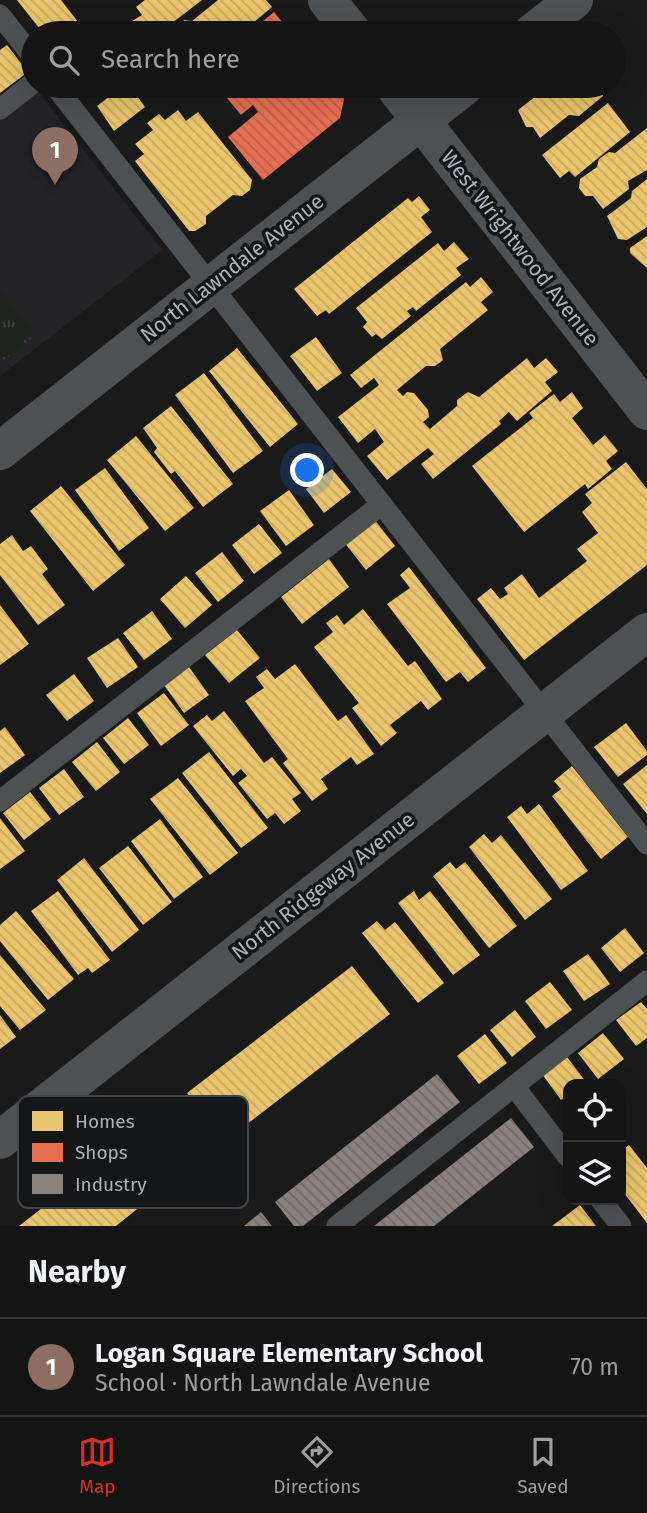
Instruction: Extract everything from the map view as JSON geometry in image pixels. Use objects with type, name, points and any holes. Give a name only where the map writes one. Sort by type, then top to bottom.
[{"type":"street","points":[[327,0],[344,21]]},
{"type":"street","points":[[547,21],[574,0]]},
{"type":"street","name":"West Wrightwood Avenue","points":[[404,98],[647,411]]},
{"type":"street","name":"North Lawndale Avenue","points":[[0,451],[449,98]]},
{"type":"street","name":"North Ridgeway Avenue","points":[[56,1096],[647,632]]},
{"type":"street","name":"North Ridgeway Avenue","points":[[0,1140],[18,1126]]},
{"type":"lane","points":[[0,15],[21,42]]},
{"type":"lane","points":[[0,109],[21,92]]},
{"type":"lane","points":[[64,98],[647,844]]},
{"type":"lane","points":[[0,802],[382,504]]},
{"type":"lane","points":[[337,1226],[647,981]]},
{"type":"lane","points":[[514,1086],[563,1150]]},
{"type":"lane","points":[[605,1205],[621,1226]]},
{"type":"shaded area","points":[[27,98],[43,98],[162,250],[0,376],[0,119]]},
{"type":"green space","points":[[0,290],[35,335],[0,363]]},
{"type":"building: Homes","points":[[17,0],[61,0],[77,21],[34,21]]},
{"type":"building: Homes","points":[[145,0],[202,0],[175,21],[132,21],[142,15],[136,7]]},
{"type":"building: Homes","points":[[218,0],[266,0],[272,7],[255,21],[192,21]]},
{"type":"building: Homes","points":[[7,45],[21,63],[21,77],[0,93],[0,50]]},
{"type":"building: Homes","points":[[107,98],[139,98],[145,107],[114,131],[97,106]]},
{"type":"building: Homes","points":[[534,98],[601,98],[579,116],[569,115],[540,138],[533,127],[526,127],[518,110]]},
{"type":"building: Homes","points":[[608,103],[630,132],[575,177],[569,171],[560,178],[542,155]]},
{"type":"building: Homes","points":[[178,110],[186,121],[198,112],[252,180],[250,190],[242,196],[233,195],[206,216],[206,224],[195,231],[189,231],[135,161],[144,154],[135,144],[153,130],[147,123],[159,114],[165,120]]},
{"type":"building: Homes","points":[[647,128],[647,170],[628,181],[629,189],[603,209],[593,196],[585,196],[579,188],[580,179],[597,167],[599,159],[609,152],[615,153]]},
{"type":"building: Homes","points":[[647,179],[647,227],[627,240],[618,239],[607,216],[631,198],[632,191]]},
{"type":"building: Homes","points":[[419,196],[430,210],[421,217],[432,232],[329,314],[326,310],[317,316],[294,289],[408,198],[412,202]]},
{"type":"building: Homes","points":[[647,236],[647,268],[630,253],[630,248]]},
{"type":"building: Homes","points":[[454,242],[469,259],[456,268],[461,275],[416,311],[413,307],[407,311],[411,316],[382,339],[376,334],[372,337],[363,327],[367,322],[356,308],[438,243],[444,251]]},
{"type":"building: Homes","points":[[481,277],[493,292],[481,302],[488,310],[440,349],[443,360],[435,366],[426,366],[397,390],[403,396],[407,392],[414,393],[428,410],[429,417],[423,422],[430,429],[457,406],[457,400],[468,392],[479,397],[527,358],[534,368],[546,358],[558,372],[545,382],[552,391],[517,421],[509,412],[499,421],[501,424],[433,479],[421,464],[434,454],[428,448],[387,480],[367,456],[384,442],[375,429],[358,443],[338,417],[379,385],[374,378],[361,388],[350,375],[466,282],[470,287]]},
{"type":"building: Homes","points":[[316,337],[342,373],[317,391],[290,356]]},
{"type":"building: Homes","points":[[237,348],[298,424],[270,447],[209,371]]},
{"type":"building: Homes","points":[[204,373],[263,451],[233,473],[175,395]]},
{"type":"building: Homes","points":[[572,392],[583,408],[572,418],[593,445],[605,435],[618,451],[606,461],[612,469],[588,489],[585,484],[524,532],[472,466],[533,418],[529,413],[554,394],[560,402]]},
{"type":"building: Homes","points":[[171,406],[233,484],[203,507],[175,471],[171,474],[154,452],[157,448],[143,428]]},
{"type":"building: Homes","points":[[136,436],[194,508],[165,531],[107,460]]},
{"type":"building: Homes","points":[[626,462],[647,489],[647,565],[524,660],[477,599],[491,588],[500,599],[508,594],[504,588],[522,574],[539,598],[587,561],[577,549],[598,533],[582,512],[592,503],[585,494]]},
{"type":"building: Homes","points":[[105,468],[149,528],[119,551],[75,490]]},
{"type":"building: Homes","points":[[332,469],[351,492],[324,513],[306,489]]},
{"type":"building: Homes","points":[[61,486],[125,565],[93,591],[30,511]]},
{"type":"building: Homes","points":[[289,490],[314,525],[286,546],[260,511]]},
{"type":"building: Homes","points":[[374,519],[395,546],[366,570],[344,542]]},
{"type":"building: Homes","points":[[259,524],[282,553],[254,574],[232,545]]},
{"type":"building: Homes","points":[[12,535],[23,551],[31,546],[48,569],[42,574],[65,605],[38,625],[0,575],[0,544]]},
{"type":"building: Homes","points":[[222,552],[244,581],[218,602],[195,573]]},
{"type":"building: Homes","points":[[329,559],[349,587],[302,624],[281,597]]},
{"type":"building: Homes","points":[[409,567],[486,668],[468,682],[460,672],[446,682],[387,604],[410,588],[400,575]]},
{"type":"building: Homes","points":[[186,576],[212,605],[185,628],[160,599]]},
{"type":"building: Homes","points":[[0,605],[29,644],[0,665]]},
{"type":"building: Homes","points":[[363,609],[408,666],[415,661],[442,699],[428,710],[421,701],[390,725],[397,733],[381,746],[352,708],[359,703],[314,647],[333,632],[326,623],[337,615],[344,625]]},
{"type":"building: Homes","points":[[152,611],[172,639],[144,660],[123,633]]},
{"type":"building: Homes","points":[[237,630],[260,658],[229,683],[205,655]]},
{"type":"building: Homes","points":[[118,638],[138,667],[107,688],[87,658]]},
{"type":"building: Homes","points":[[295,664],[338,721],[346,715],[374,754],[357,765],[351,757],[321,779],[328,789],[312,801],[283,763],[288,759],[245,701],[264,688],[256,677],[267,669],[275,679]]},
{"type":"building: Homes","points":[[189,667],[209,695],[184,713],[164,685]]},
{"type":"building: Homes","points":[[74,674],[94,701],[67,721],[46,695]]},
{"type":"building: Homes","points":[[164,693],[189,725],[161,746],[137,713]]},
{"type":"building: Homes","points":[[224,711],[264,763],[272,757],[301,793],[292,799],[301,811],[284,824],[275,813],[267,819],[238,783],[247,776],[241,769],[233,776],[193,726],[207,715],[212,721]]},
{"type":"building: Homes","points":[[128,718],[149,745],[124,764],[103,738]]},
{"type":"building: Homes","points":[[626,723],[647,751],[647,755],[618,777],[594,747]]},
{"type":"building: Homes","points":[[5,727],[25,755],[0,773],[0,731]]},
{"type":"building: Homes","points":[[97,742],[120,772],[96,791],[72,762]]},
{"type":"building: Homes","points":[[209,752],[268,828],[241,848],[182,773]]},
{"type":"building: Homes","points":[[647,765],[647,814],[623,784]]},
{"type":"building: Homes","points":[[572,766],[628,837],[601,859],[552,796],[561,789],[554,781]]},
{"type":"building: Homes","points":[[64,769],[84,797],[59,815],[39,788]]},
{"type":"building: Homes","points":[[178,778],[238,853],[210,875],[150,799]]},
{"type":"building: Homes","points":[[30,792],[51,819],[24,840],[3,813]]},
{"type":"building: Homes","points":[[539,804],[588,871],[561,890],[507,817],[521,806],[527,814]]},
{"type":"building: Homes","points":[[0,818],[25,851],[0,869]]},
{"type":"building: Homes","points":[[160,819],[203,877],[174,899],[131,841]]},
{"type":"building: Homes","points":[[484,834],[492,843],[501,835],[552,899],[525,920],[469,847]]},
{"type":"building: Homes","points":[[128,846],[172,902],[143,925],[99,868]]},
{"type":"building: Homes","points":[[84,858],[139,930],[112,952],[57,880]]},
{"type":"building: Homes","points":[[450,862],[456,869],[465,862],[517,926],[489,948],[433,876]]},
{"type":"building: Homes","points":[[58,891],[110,960],[92,973],[88,968],[78,975],[31,911]]},
{"type":"building: Homes","points":[[414,891],[419,900],[430,891],[480,955],[453,975],[398,903]]},
{"type":"building: Homes","points":[[16,911],[74,979],[48,1000],[0,941],[0,925]]},
{"type":"building: Homes","points":[[377,921],[385,930],[395,922],[444,983],[418,1003],[362,933]]},
{"type":"building: Homes","points":[[625,928],[644,953],[620,972],[601,948]]},
{"type":"building: Homes","points":[[588,954],[610,984],[584,1001],[563,971]]},
{"type":"building: Homes","points":[[0,955],[46,1010],[20,1030],[0,1006]]},
{"type":"building: Homes","points":[[352,966],[390,1014],[248,1123],[248,1096],[189,1096],[187,1093]]},
{"type":"building: Homes","points":[[550,982],[572,1010],[546,1029],[525,1001]]},
{"type":"building: Homes","points":[[641,1002],[647,1009],[647,1038],[636,1046],[616,1020]]},
{"type":"building: Homes","points":[[515,1010],[536,1037],[512,1057],[490,1030]]},
{"type":"building: Homes","points":[[0,1015],[16,1037],[0,1049]]},
{"type":"building: Homes","points":[[603,1033],[624,1059],[598,1079],[578,1053]]},
{"type":"building: Homes","points":[[485,1034],[507,1063],[479,1084],[457,1056]]},
{"type":"building: Homes","points":[[567,1057],[584,1079],[563,1079],[561,1100],[542,1074]]},
{"type":"building: Homes","points":[[629,1145],[647,1168],[647,1223],[626,1196],[626,1147]]},
{"type":"building: Homes","points":[[580,1205],[596,1226],[552,1226]]},
{"type":"building: Homes","points":[[42,1208],[138,1208],[116,1226],[19,1226]]},
{"type":"building: Shops","points":[[274,12],[281,21],[263,21]]},
{"type":"building: Shops","points":[[227,98],[344,99],[340,118],[263,180],[228,137],[258,112],[253,105],[241,115]]},
{"type":"building: Industry","points":[[437,1074],[460,1102],[303,1226],[294,1226],[275,1202]]},
{"type":"building: Industry","points":[[511,1118],[534,1147],[434,1226],[374,1226]]},
{"type":"building: Industry","points":[[261,1212],[272,1226],[244,1226]]},
{"type":"place","name":"Logan Square Elementary School","points":[[55,185]]}]
